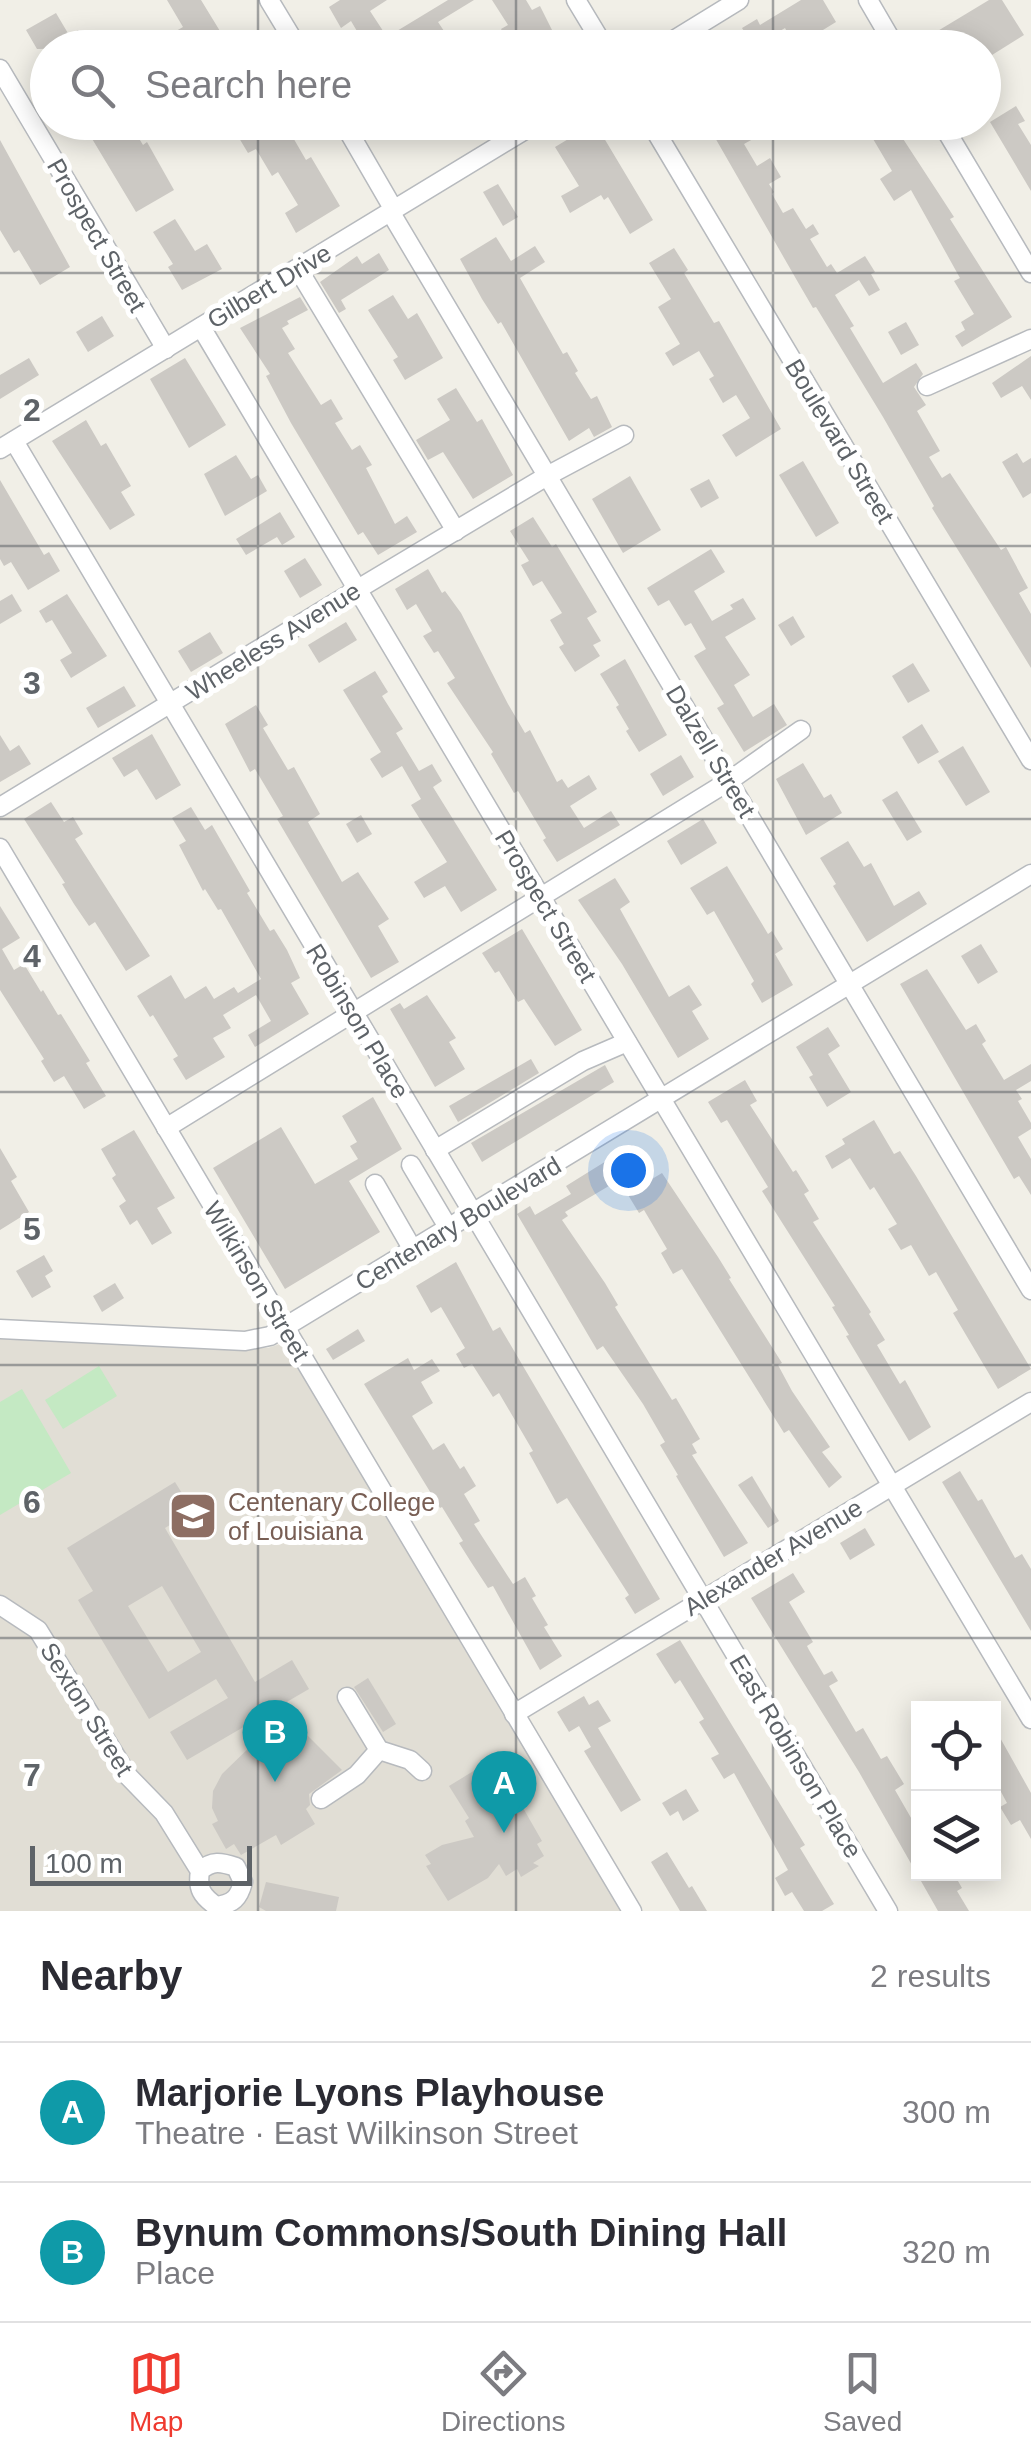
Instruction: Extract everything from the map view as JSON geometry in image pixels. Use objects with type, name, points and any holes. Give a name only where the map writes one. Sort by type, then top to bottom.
[{"type":"street","points":[[269,0],[287,30]]},
{"type":"street","points":[[576,0],[594,30]]},
{"type":"street","points":[[868,0],[886,30]]},
{"type":"street","points":[[688,30],[729,3]]},
{"type":"street","name":"Prospect Street","points":[[0,68],[30,119]]},
{"type":"street","name":"Prospect Street","points":[[43,140],[166,349]]},
{"type":"street","name":"Dalzell Street","points":[[353,140],[547,476],[1031,1290]]},
{"type":"street","name":"Gilbert Drive","points":[[7,445],[508,140]]},
{"type":"street","name":"Boulevard Street","points":[[661,140],[1031,760]]},
{"type":"street","points":[[952,140],[1031,274]]},
{"type":"street","points":[[298,269],[456,530]]},
{"type":"street","name":"Prospect Street","points":[[202,327],[1031,1719]]},
{"type":"street","points":[[926,386],[1031,339]]},
{"type":"street","name":"Wheeless Avenue","points":[[0,807],[358,588],[624,435]]},
{"type":"street","name":"Robinson Place","points":[[7,445],[171,705],[703,1600]]},
{"type":"street","points":[[166,1128],[729,782],[801,730]]},
{"type":"street","name":"Wilkinson Street","points":[[0,848],[632,1911]]},
{"type":"street","name":"Centenary Boulevard","points":[[2,1325],[262,1339],[1031,874]]},
{"type":"street","points":[[435,1150],[583,1061],[627,1042]]},
{"type":"street","points":[[412,1165],[448,1229]]},
{"type":"street","points":[[374,1184],[413,1250]]},
{"type":"street","name":"Alexander Avenue","points":[[514,1714],[1031,1402]]},
{"type":"street","name":"East Robinson Place","points":[[703,1600],[888,1911]]},
{"type":"street","name":"Sexton Street","points":[[0,1605],[38,1630],[128,1776],[164,1813],[200,1871]]},
{"type":"street","points":[[347,1696],[379,1750],[410,1760],[422,1772]]},
{"type":"street","points":[[321,1799],[358,1775],[379,1750]]},
{"type":"shaded area","name":"Centenary College of Louisiana","points":[[0,1333],[3,1337],[268,1348],[283,1343],[623,1911],[0,1911]]},
{"type":"green space","points":[[99,1366],[117,1396],[63,1429],[45,1400]]},
{"type":"green space","points":[[22,1389],[71,1473],[0,1515],[0,1402]]},
{"type":"building","points":[[167,0],[201,0],[219,30],[178,30],[183,27]]},
{"type":"building","points":[[340,0],[387,0],[370,11],[382,30],[356,30],[351,21],[341,28],[329,7]]},
{"type":"building","points":[[448,0],[474,0],[438,22],[443,30],[399,30]]},
{"type":"building","points":[[492,0],[526,0],[532,10],[540,6],[552,30],[502,30],[508,25]]},
{"type":"building","points":[[801,0],[823,0],[836,22],[823,30],[742,28],[757,19],[760,25]]},
{"type":"building","points":[[989,0],[1002,0],[1024,35],[1001,49],[1001,30],[939,30]]},
{"type":"building","points":[[56,13],[66,30],[30,30],[30,37],[26,30]]},
{"type":"building","points":[[1016,106],[1025,121],[1018,124],[1031,145],[1031,191],[1001,140],[1001,115]]},
{"type":"building","points":[[0,140],[70,267],[40,285],[19,250],[14,253],[0,230]]},
{"type":"building","points":[[93,140],[140,140],[143,145],[147,142],[174,190],[136,212]]},
{"type":"building","points":[[240,140],[294,140],[306,160],[311,157],[340,206],[296,233],[285,213],[298,205],[278,172],[272,176],[256,149],[248,153]]},
{"type":"building","points":[[567,140],[605,140],[653,220],[630,234],[608,197],[604,200],[601,195],[570,213],[561,196],[579,186],[555,147]]},
{"type":"building","points":[[716,140],[751,140],[744,144],[757,166],[770,158],[781,177],[769,184],[772,194],[783,213],[793,208],[806,229],[813,224],[819,234],[810,239],[827,267],[831,264],[837,273],[865,256],[875,272],[871,274],[880,290],[869,296],[859,280],[835,295],[883,383],[916,363],[923,374],[914,387],[926,405],[917,411],[940,451],[929,457],[942,478],[950,473],[1001,550],[1006,547],[1028,588],[1019,593],[1031,614],[1031,668],[932,508],[883,417],[816,307],[813,308]]},
{"type":"building","points":[[874,140],[904,140],[1012,317],[962,347],[955,336],[965,330],[961,322],[974,314],[954,281],[960,278],[911,190],[894,201],[880,179],[892,171]]},
{"type":"building","points":[[498,184],[518,217],[503,226],[483,192]]},
{"type":"building","points":[[175,219],[195,251],[207,244],[222,269],[182,290],[168,267],[173,264],[153,232]]},
{"type":"building","points":[[496,237],[511,261],[535,246],[545,262],[520,278],[563,354],[567,352],[591,399],[597,396],[612,427],[594,437],[589,428],[569,441],[460,259]]},
{"type":"building","points":[[674,248],[688,270],[684,273],[714,323],[719,321],[781,429],[736,457],[722,435],[750,418],[736,395],[723,403],[709,379],[714,376],[699,351],[673,366],[665,353],[680,344],[658,307],[671,299],[649,263]]},
{"type":"building","points":[[379,253],[389,270],[341,300],[346,309],[339,313],[320,282],[357,256],[362,264]]},
{"type":"building","points":[[393,295],[408,319],[417,313],[443,358],[405,380],[393,360],[398,357],[368,310]]},
{"type":"building","points":[[300,297],[308,310],[282,328],[295,349],[288,353],[321,405],[331,399],[343,419],[335,423],[352,450],[360,445],[372,465],[366,468],[395,524],[407,516],[417,532],[378,555],[363,532],[358,535],[291,423],[266,376],[270,374],[240,328]]},
{"type":"building","points":[[102,316],[114,336],[88,352],[76,332]]},
{"type":"building","points":[[906,322],[919,345],[901,355],[888,332]]},
{"type":"building","points":[[1031,356],[1031,400],[1022,386],[1001,398],[992,383]]},
{"type":"building","points":[[29,358],[39,375],[0,399],[0,375]]},
{"type":"building","points":[[185,358],[226,425],[189,448],[150,379]]},
{"type":"building","points":[[456,388],[477,422],[482,419],[513,475],[473,499],[443,452],[428,460],[416,440],[450,420],[437,399]]},
{"type":"building","points":[[86,420],[101,446],[106,443],[131,486],[121,492],[135,515],[110,530],[52,441]]},
{"type":"building","points":[[1017,453],[1023,463],[1031,458],[1031,493],[1023,498],[1002,462]]},
{"type":"building","points":[[236,455],[251,479],[258,475],[267,491],[225,516],[204,474]]},
{"type":"building","points":[[803,461],[839,523],[816,537],[779,475]]},
{"type":"building","points":[[630,476],[661,530],[623,553],[592,499]]},
{"type":"building","points":[[709,479],[719,498],[701,508],[690,489]]},
{"type":"building","points":[[0,480],[44,555],[49,552],[60,571],[28,590],[11,562],[4,566],[0,559]]},
{"type":"building","points":[[280,512],[295,537],[282,545],[277,537],[246,555],[236,539]]},
{"type":"building","points":[[533,517],[552,547],[556,544],[597,612],[587,618],[601,641],[593,645],[600,656],[575,672],[559,647],[564,644],[550,620],[562,613],[542,581],[533,586],[521,565],[529,561],[510,531]]},
{"type":"building","points":[[711,549],[725,572],[694,591],[712,621],[743,598],[756,619],[725,637],[750,675],[734,685],[753,717],[774,704],[787,725],[744,752],[717,708],[724,704],[694,656],[706,649],[691,623],[685,626],[669,600],[658,606],[647,588]]},
{"type":"building","points":[[305,558],[322,585],[300,598],[284,571]]},
{"type":"building","points":[[428,569],[442,593],[445,591],[461,613],[508,704],[525,733],[530,730],[557,782],[562,779],[568,788],[589,775],[597,789],[570,806],[584,828],[611,811],[620,825],[557,862],[518,791],[514,793],[493,752],[447,683],[455,678],[423,636],[432,631],[416,604],[407,610],[395,589]]},
{"type":"building","points":[[12,594],[22,611],[0,624],[0,601]]},
{"type":"building","points":[[67,594],[107,656],[71,678],[60,660],[72,653],[52,620],[46,623],[39,611]]},
{"type":"building","points":[[793,616],[805,637],[791,646],[778,625]]},
{"type":"building","points":[[346,622],[357,640],[319,663],[308,645]]},
{"type":"building","points":[[210,632],[223,653],[191,672],[178,651]]},
{"type":"building","points":[[625,659],[667,735],[639,752],[626,731],[629,729],[616,707],[619,705],[600,674]]},
{"type":"building","points":[[913,663],[930,691],[908,703],[892,676]]},
{"type":"building","points":[[375,671],[388,692],[382,696],[403,729],[396,733],[419,771],[432,764],[442,781],[433,787],[497,890],[461,912],[445,886],[424,898],[414,882],[447,862],[411,805],[421,799],[402,766],[382,778],[370,759],[381,752],[343,690]]},
{"type":"building","points":[[124,686],[136,706],[98,728],[86,708]]},
{"type":"building","points":[[256,705],[268,725],[263,728],[288,770],[294,767],[320,814],[308,822],[342,882],[358,872],[389,919],[378,926],[399,962],[371,978],[277,819],[283,816],[255,769],[250,772],[225,724]]},
{"type":"building","points":[[922,724],[939,752],[918,764],[902,737]]},
{"type":"building","points":[[152,734],[181,785],[156,800],[137,769],[124,777],[112,758]]},
{"type":"building","points":[[0,735],[10,751],[19,745],[31,764],[0,782]]},
{"type":"building","points":[[963,746],[990,792],[966,806],[938,761]]},
{"type":"building","points":[[681,755],[694,777],[663,796],[650,774]]},
{"type":"building","points":[[803,763],[824,798],[831,794],[842,813],[806,835],[776,779]]},
{"type":"building","points":[[897,791],[922,832],[907,841],[882,800]]},
{"type":"building","points":[[51,802],[64,822],[73,817],[83,834],[75,839],[150,956],[126,971],[95,922],[89,926],[74,904],[24,819]]},
{"type":"building","points":[[191,807],[205,830],[212,825],[250,891],[247,893],[270,931],[274,929],[287,950],[300,978],[291,983],[309,1014],[255,1047],[248,1035],[271,1021],[256,995],[223,1015],[231,1028],[213,1038],[225,1057],[186,1080],[173,1059],[178,1056],[137,996],[171,975],[185,999],[206,986],[214,999],[234,987],[238,993],[261,979],[221,909],[203,891],[179,845],[186,841],[172,818]]},
{"type":"building","points":[[361,815],[372,834],[357,843],[346,824]]},
{"type":"building","points":[[703,819],[717,843],[681,865],[667,841]]},
{"type":"building","points":[[848,841],[864,867],[871,863],[894,906],[919,891],[927,904],[867,942],[820,858]]},
{"type":"building","points":[[727,866],[768,934],[772,931],[783,949],[775,954],[793,985],[762,1003],[751,984],[754,981],[714,911],[707,915],[690,888]]},
{"type":"building","points":[[615,878],[630,902],[620,909],[669,997],[689,985],[702,1005],[692,1011],[709,1039],[678,1058],[578,900]]},
{"type":"building","points":[[0,906],[20,938],[2,949],[14,970],[24,964],[58,1015],[61,1014],[106,1096],[84,1109],[64,1076],[54,1082],[41,1061],[44,1059],[0,990]]},
{"type":"building","points":[[522,929],[582,1030],[555,1046],[524,999],[518,1002],[499,971],[495,973],[482,953]]},
{"type":"building","points":[[981,944],[998,972],[978,984],[961,956]]},
{"type":"building","points":[[927,969],[966,1030],[976,1024],[986,1041],[982,1044],[1004,1080],[1031,1064],[1031,1081],[1016,1090],[1031,1123],[1031,1129],[1018,1137],[1031,1159],[1031,1195],[1019,1176],[1014,1179],[900,984]]},
{"type":"building","points":[[427,995],[456,1038],[449,1042],[465,1069],[435,1087],[390,1009],[400,1003],[404,1009]]},
{"type":"building","points":[[828,1027],[840,1046],[828,1054],[851,1092],[827,1107],[796,1047]]},
{"type":"building","points":[[531,1059],[539,1073],[458,1122],[449,1106]]},
{"type":"building","points":[[605,1065],[614,1082],[482,1162],[471,1143]]},
{"type":"building","points":[[745,1080],[757,1101],[750,1105],[809,1191],[804,1194],[819,1219],[813,1222],[885,1340],[877,1345],[900,1384],[905,1380],[931,1427],[909,1441],[846,1336],[849,1335],[832,1307],[835,1306],[762,1191],[768,1187],[727,1120],[721,1123],[708,1102]]},
{"type":"building","points":[[373,1097],[402,1149],[349,1181],[380,1232],[285,1289],[213,1168],[281,1127],[315,1184],[358,1159],[350,1146],[357,1142],[342,1116]]},
{"type":"building","points":[[874,1120],[894,1154],[900,1151],[916,1176],[1031,1369],[998,1389],[953,1313],[958,1310],[936,1272],[929,1276],[911,1245],[901,1250],[888,1229],[897,1224],[874,1187],[870,1190],[850,1158],[832,1169],[825,1156],[845,1144],[842,1139]]},
{"type":"building","points":[[134,1130],[175,1198],[157,1208],[172,1233],[152,1245],[137,1220],[130,1225],[119,1206],[126,1201],[101,1149]]},
{"type":"building","points":[[632,1145],[652,1179],[662,1173],[718,1257],[782,1363],[778,1365],[792,1391],[830,1447],[822,1452],[842,1477],[829,1488],[789,1430],[784,1433],[682,1269],[673,1274],[661,1253],[667,1249],[644,1210],[639,1213],[619,1180],[565,1212],[568,1216],[562,1220],[700,1439],[692,1444],[697,1453],[692,1455],[748,1543],[724,1557],[676,1476],[660,1445],[665,1442],[643,1404],[603,1346],[597,1350],[517,1214],[530,1206],[535,1215],[571,1194],[566,1186]]},
{"type":"building","points":[[0,1148],[17,1177],[11,1181],[29,1212],[0,1230]]},
{"type":"building","points":[[44,1255],[53,1271],[45,1276],[51,1287],[32,1298],[16,1271]]},
{"type":"building","points":[[456,1262],[493,1331],[500,1327],[660,1599],[635,1614],[625,1598],[629,1595],[567,1498],[557,1504],[529,1453],[533,1451],[499,1393],[493,1397],[472,1364],[464,1368],[456,1354],[465,1348],[441,1307],[431,1313],[416,1286]]},
{"type":"building","points":[[115,1283],[124,1298],[102,1312],[93,1296]]},
{"type":"building","points":[[358,1329],[365,1341],[333,1360],[326,1349]]},
{"type":"building","points":[[408,1358],[414,1370],[432,1359],[440,1371],[421,1382],[433,1403],[412,1416],[433,1450],[444,1443],[460,1469],[464,1466],[476,1486],[464,1494],[480,1521],[474,1524],[513,1584],[525,1577],[548,1625],[544,1627],[562,1656],[540,1670],[493,1586],[488,1588],[471,1562],[459,1543],[463,1541],[364,1384]]},
{"type":"building","points":[[960,1471],[978,1501],[982,1499],[1015,1558],[1022,1554],[1031,1569],[1031,1631],[942,1482]]},
{"type":"building","points":[[752,1476],[779,1521],[768,1528],[738,1485]]},
{"type":"building","points":[[175,1482],[193,1511],[165,1528],[255,1682],[292,1660],[309,1689],[187,1760],[170,1732],[228,1698],[216,1679],[149,1719],[78,1600],[93,1591],[67,1548]],"holes":[[[162,1586],[201,1652],[168,1672],[128,1606]]]},
{"type":"building","points":[[865,1528],[875,1545],[850,1560],[840,1543]]},
{"type":"building","points":[[793,1573],[805,1592],[789,1602],[813,1642],[807,1646],[809,1650],[824,1675],[832,1671],[838,1681],[829,1686],[856,1732],[863,1728],[881,1759],[887,1756],[904,1784],[895,1790],[911,1818],[911,1863],[859,1772],[751,1598]]},
{"type":"building","points":[[680,1640],[805,1845],[800,1848],[834,1904],[822,1911],[804,1911],[792,1892],[785,1896],[775,1878],[788,1870],[734,1773],[724,1779],[711,1758],[719,1754],[699,1722],[704,1719],[680,1680],[675,1684],[656,1654]]},
{"type":"building","points":[[368,1678],[396,1724],[383,1732],[354,1687]]},
{"type":"building","points":[[584,1696],[589,1705],[598,1700],[611,1721],[598,1728],[641,1800],[621,1812],[584,1751],[591,1747],[579,1726],[569,1732],[557,1712]]},
{"type":"building","points":[[285,1713],[342,1770],[309,1794],[310,1805],[306,1809],[315,1824],[281,1845],[276,1835],[241,1855],[234,1844],[226,1849],[212,1824],[218,1821],[212,1808],[213,1791],[222,1774]]},
{"type":"building","points":[[1001,1739],[1031,1793],[1031,1839],[1020,1820],[1011,1825],[1001,1809],[1007,1803],[1001,1792]]},
{"type":"building","points":[[485,1764],[494,1779],[503,1773],[542,1841],[537,1844],[544,1856],[533,1863],[539,1866],[521,1877],[517,1869],[506,1876],[499,1864],[488,1878],[448,1901],[426,1866],[431,1864],[425,1855],[442,1845],[474,1837],[465,1821],[469,1818],[449,1786]]},
{"type":"building","points":[[686,1789],[699,1811],[683,1821],[678,1811],[670,1816],[662,1803]]},
{"type":"building","points":[[667,1852],[707,1911],[680,1911],[651,1862]]},
{"type":"building","points":[[921,1881],[958,1881],[962,1888],[957,1891],[969,1911],[938,1911]]},
{"type":"building","points":[[266,1882],[339,1897],[336,1911],[266,1911],[259,1907]]},
{"type":"place","name":"Centenary College of Louisiana","points":[[193,1516]]},
{"type":"place","name":"Bynum Commons/South Dining Hall","points":[[275,1782]]},
{"type":"place","name":"Marjorie Lyons Playhouse","points":[[504,1833]]}]
